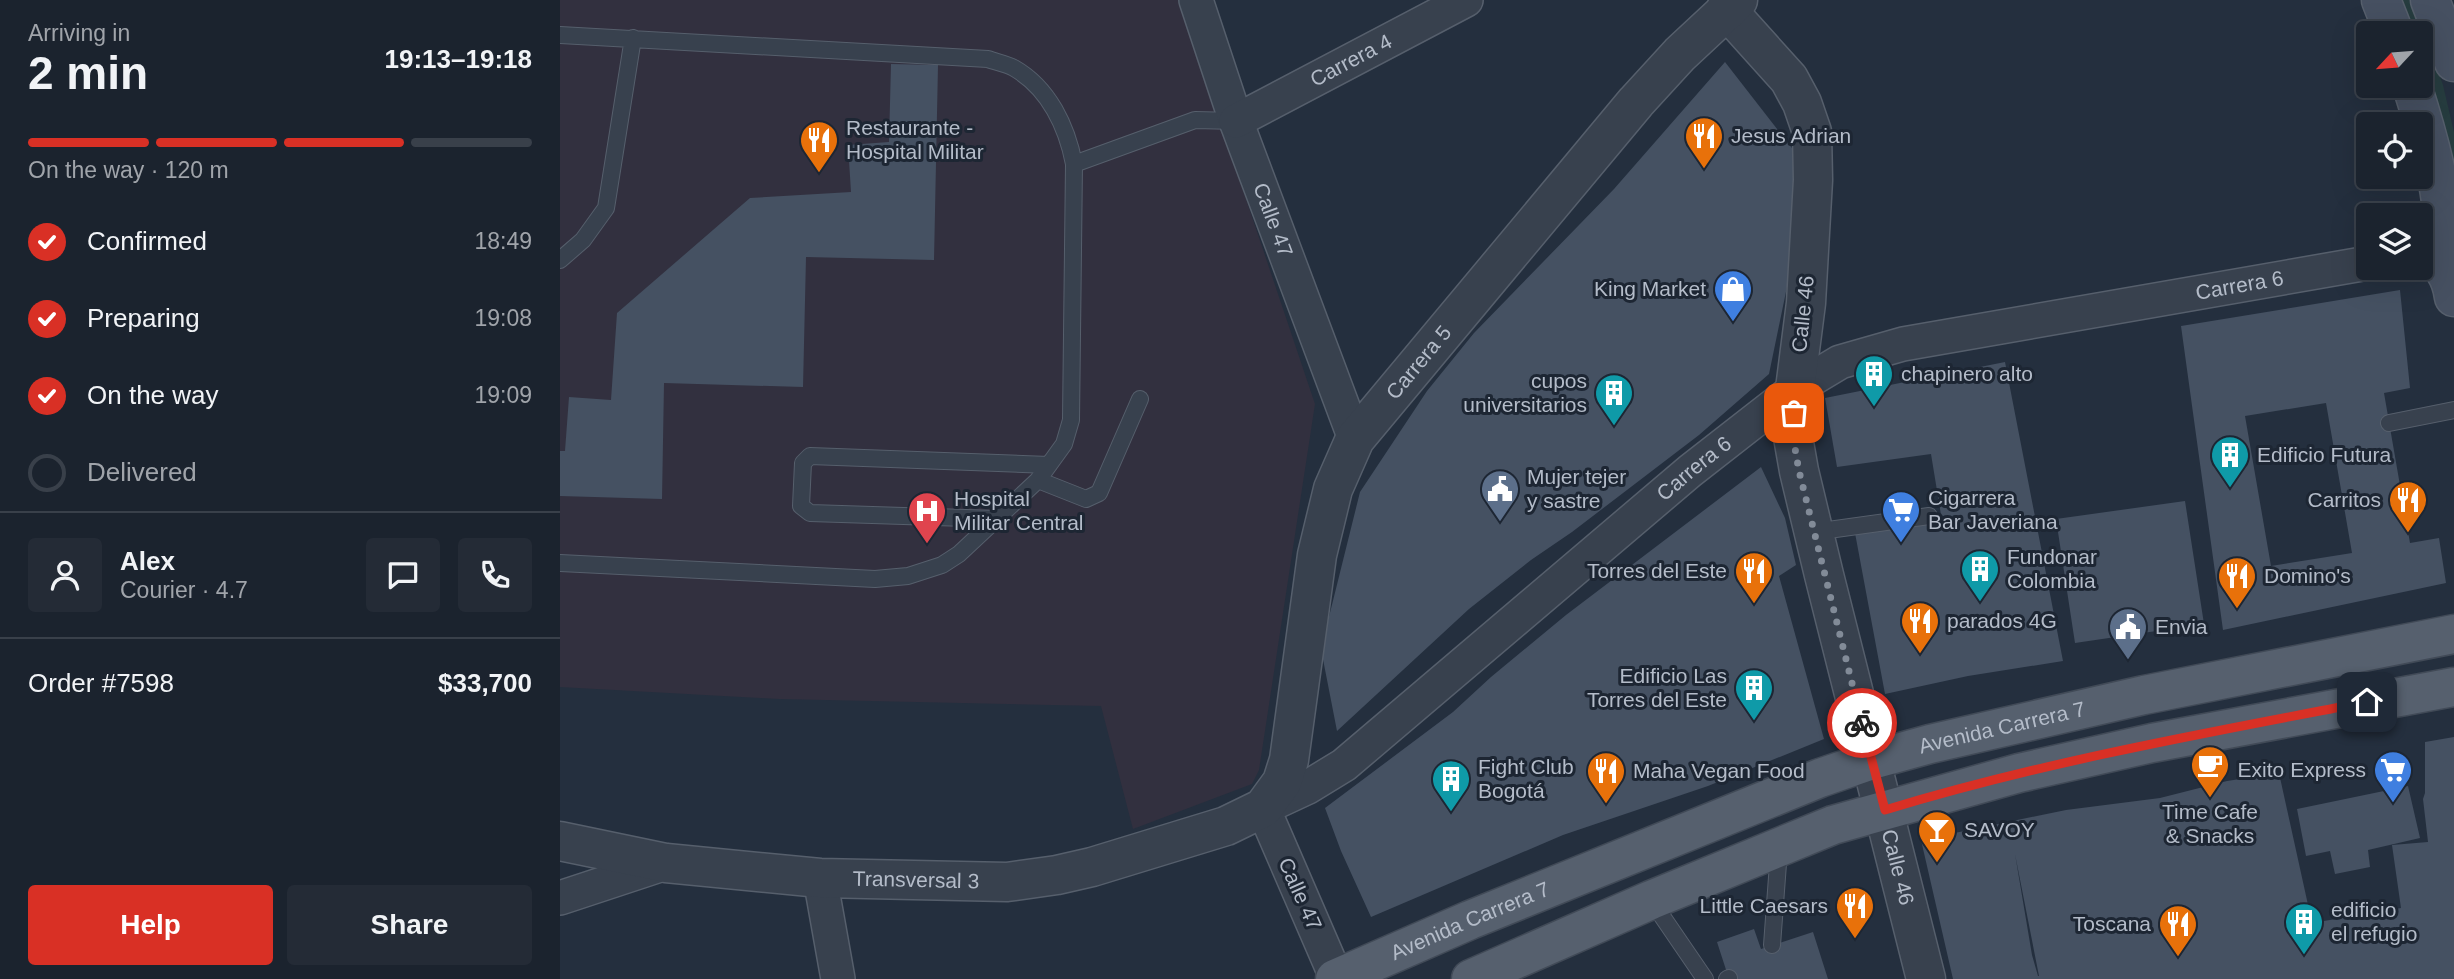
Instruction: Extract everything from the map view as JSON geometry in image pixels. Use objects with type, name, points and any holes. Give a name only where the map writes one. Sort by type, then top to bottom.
[{"type":"main road","points":[[2381,0],[2389,21]]},
{"type":"main road","points":[[2430,0],[2454,62]]},
{"type":"main road","points":[[2416,98],[2439,187],[2443,225],[2438,242],[2433,245]]},
{"type":"main road","points":[[2433,259],[2447,272],[2454,297]]},
{"type":"main road","name":"Avenida Carrera 7","points":[[1337,979],[1496,909],[1820,778],[1872,760],[2144,695],[2454,634]]},
{"type":"main road","points":[[1471,979],[1651,900],[1833,825],[2018,773],[2152,743],[2454,687]]},
{"type":"street","name":"Calle 47","points":[[1196,0],[1236,121],[1355,439]]},
{"type":"street","name":"Carrera 4","points":[[1236,121],[1466,0]]},
{"type":"street","name":"Calle 46","points":[[1728,3],[1790,79],[1812,132],[1813,168],[1805,303],[1795,389],[1793,437],[1814,532],[1926,979]]},
{"type":"street","name":"Carrera 5","points":[[1263,808],[1282,782],[1289,760],[1317,555],[1333,489],[1355,439],[1636,102],[1728,3]]},
{"type":"street","name":"Carrera 6","points":[[1263,808],[1308,787],[1344,765],[1690,471],[1795,389],[1840,362],[1903,344],[2356,265]]},
{"type":"street","name":"Calle 47","points":[[1263,808],[1337,979]]},
{"type":"street","name":"Transversal 3","points":[[560,841],[666,863],[820,878],[1007,882],[1057,876],[1131,856],[1226,826],[1263,808]]},
{"type":"street","points":[[560,898],[666,863]]},
{"type":"street","points":[[820,878],[838,979]]},
{"type":"lane","points":[[560,34],[988,60],[1014,68],[1049,101],[1070,139],[1074,164],[1071,420],[1064,444],[1038,480],[959,554],[942,565],[908,576],[875,579],[560,563]]},
{"type":"lane","points":[[560,260],[583,240],[606,208],[633,38]]},
{"type":"lane","points":[[1074,164],[1195,120],[1236,121]]},
{"type":"lane","points":[[1038,480],[1086,499],[1099,493],[1140,399]]},
{"type":"lane","points":[[2389,423],[2454,410]]},
{"type":"lane","points":[[997,519],[810,513],[801,506],[803,463],[810,456],[1049,466]]},
{"type":"lane","points":[[1814,532],[1928,516]]},
{"type":"lane","points":[[1772,945],[1780,846]]},
{"type":"lane","points":[[1651,900],[1704,979]]},
{"type":"shaded area","name":"Hospital Militar Central","points":[[560,0],[1179,0],[1315,404],[1259,770],[1252,784],[1133,829],[1101,706],[780,699],[560,687]]},
{"type":"green space","points":[[2398,0],[2412,0],[2420,21],[2406,21]]},
{"type":"green space","points":[[2433,58],[2443,85],[2454,132],[2454,193],[2433,96]]},
{"type":"building","points":[[1725,62],[1795,152],[1794,253],[1769,374],[1699,435],[1469,609],[1337,731],[1321,649],[1360,492],[1427,391],[1474,333],[1614,189]]},
{"type":"building","points":[[891,64],[938,65],[934,260],[806,257],[803,387],[664,383],[662,499],[560,496],[560,451],[565,451],[569,397],[611,400],[617,313],[750,198],[851,192],[848,145],[889,142]]},
{"type":"building","points":[[2400,290],[2410,388],[2384,393],[2410,543],[2439,538],[2446,583],[2223,630],[2181,326]],"holes":[[[2326,403],[2352,553],[2271,566],[2245,416]]]},
{"type":"building","points":[[2005,362],[2063,661],[1968,676],[1885,694],[1855,533],[1942,521],[1931,454],[1837,467],[1825,398]]},
{"type":"building","points":[[1761,467],[1785,518],[1796,565],[1779,576],[1824,739],[1708,786],[1563,835],[1371,917],[1325,808],[1453,712],[1566,615]]},
{"type":"building","points":[[2185,501],[2204,624],[2075,643],[2056,519]]},
{"type":"building","points":[[2454,737],[2454,979],[1953,979],[1921,840],[2066,810],[2160,798],[2227,781],[2279,773],[2312,923],[2401,908],[2392,845],[2428,842],[2423,799],[2425,742]],"holes":[[[2015,854],[2039,976],[2032,955]]]},
{"type":"building","points":[[2408,786],[2420,838],[2368,850],[2370,867],[2335,874],[2330,851],[2306,856],[2297,809]]},
{"type":"building","points":[[1754,929],[1761,949],[1813,932],[1828,979],[1729,979],[1717,942]]},
{"type":"way so far","points":[[1794,413],[1793,437],[1799,471],[1862,723]]},
{"type":"place","name":"Jesus Adrian","points":[[1704,170]]},
{"type":"place","name":"Restaurante - Hospital Militar","points":[[819,174]]},
{"type":"place","name":"King Market","points":[[1733,323]]},
{"type":"place","name":"chapinero alto","points":[[1874,408]]},
{"type":"place","name":"cupos universitarios","points":[[1614,427]]},
{"type":"place","name":"Edificio Futura","points":[[2230,489]]},
{"type":"place","name":"Mujer tejer y sastre","points":[[1500,523]]},
{"type":"place","name":"Carritos","points":[[2408,534]]},
{"type":"place","name":"Cigarrera Bar Javeriana","points":[[1901,544]]},
{"type":"place","name":"Hospital Militar Central","points":[[927,545]]},
{"type":"place","name":"Fundonar Colombia","points":[[1980,603]]},
{"type":"place","name":"Torres del Este","points":[[1754,605]]},
{"type":"place","name":"Domino's","points":[[2237,610]]},
{"type":"place","name":"parados 4G","points":[[1920,655]]},
{"type":"place","name":"Envia","points":[[2128,661]]},
{"type":"place","name":"Edificio Las Torres del Este","points":[[1754,722]]},
{"type":"place","name":"Time Cafe & Snacks","points":[[2210,799]]},
{"type":"place","name":"Exito Express","points":[[2393,804]]},
{"type":"place","name":"Maha Vegan Food","points":[[1606,805]]},
{"type":"place","name":"Fight Club Bogotá","points":[[1451,813]]},
{"type":"place","name":"SAVOY","points":[[1937,864]]},
{"type":"place","name":"Little Caesars","points":[[1855,940]]},
{"type":"place","name":"edificio el refugio","points":[[2304,956]]},
{"type":"place","name":"Toscana","points":[[2178,958]]},
{"type":"route","points":[[1862,723],[1885,810],[2018,773],[2152,743],[2367,702]]}]
